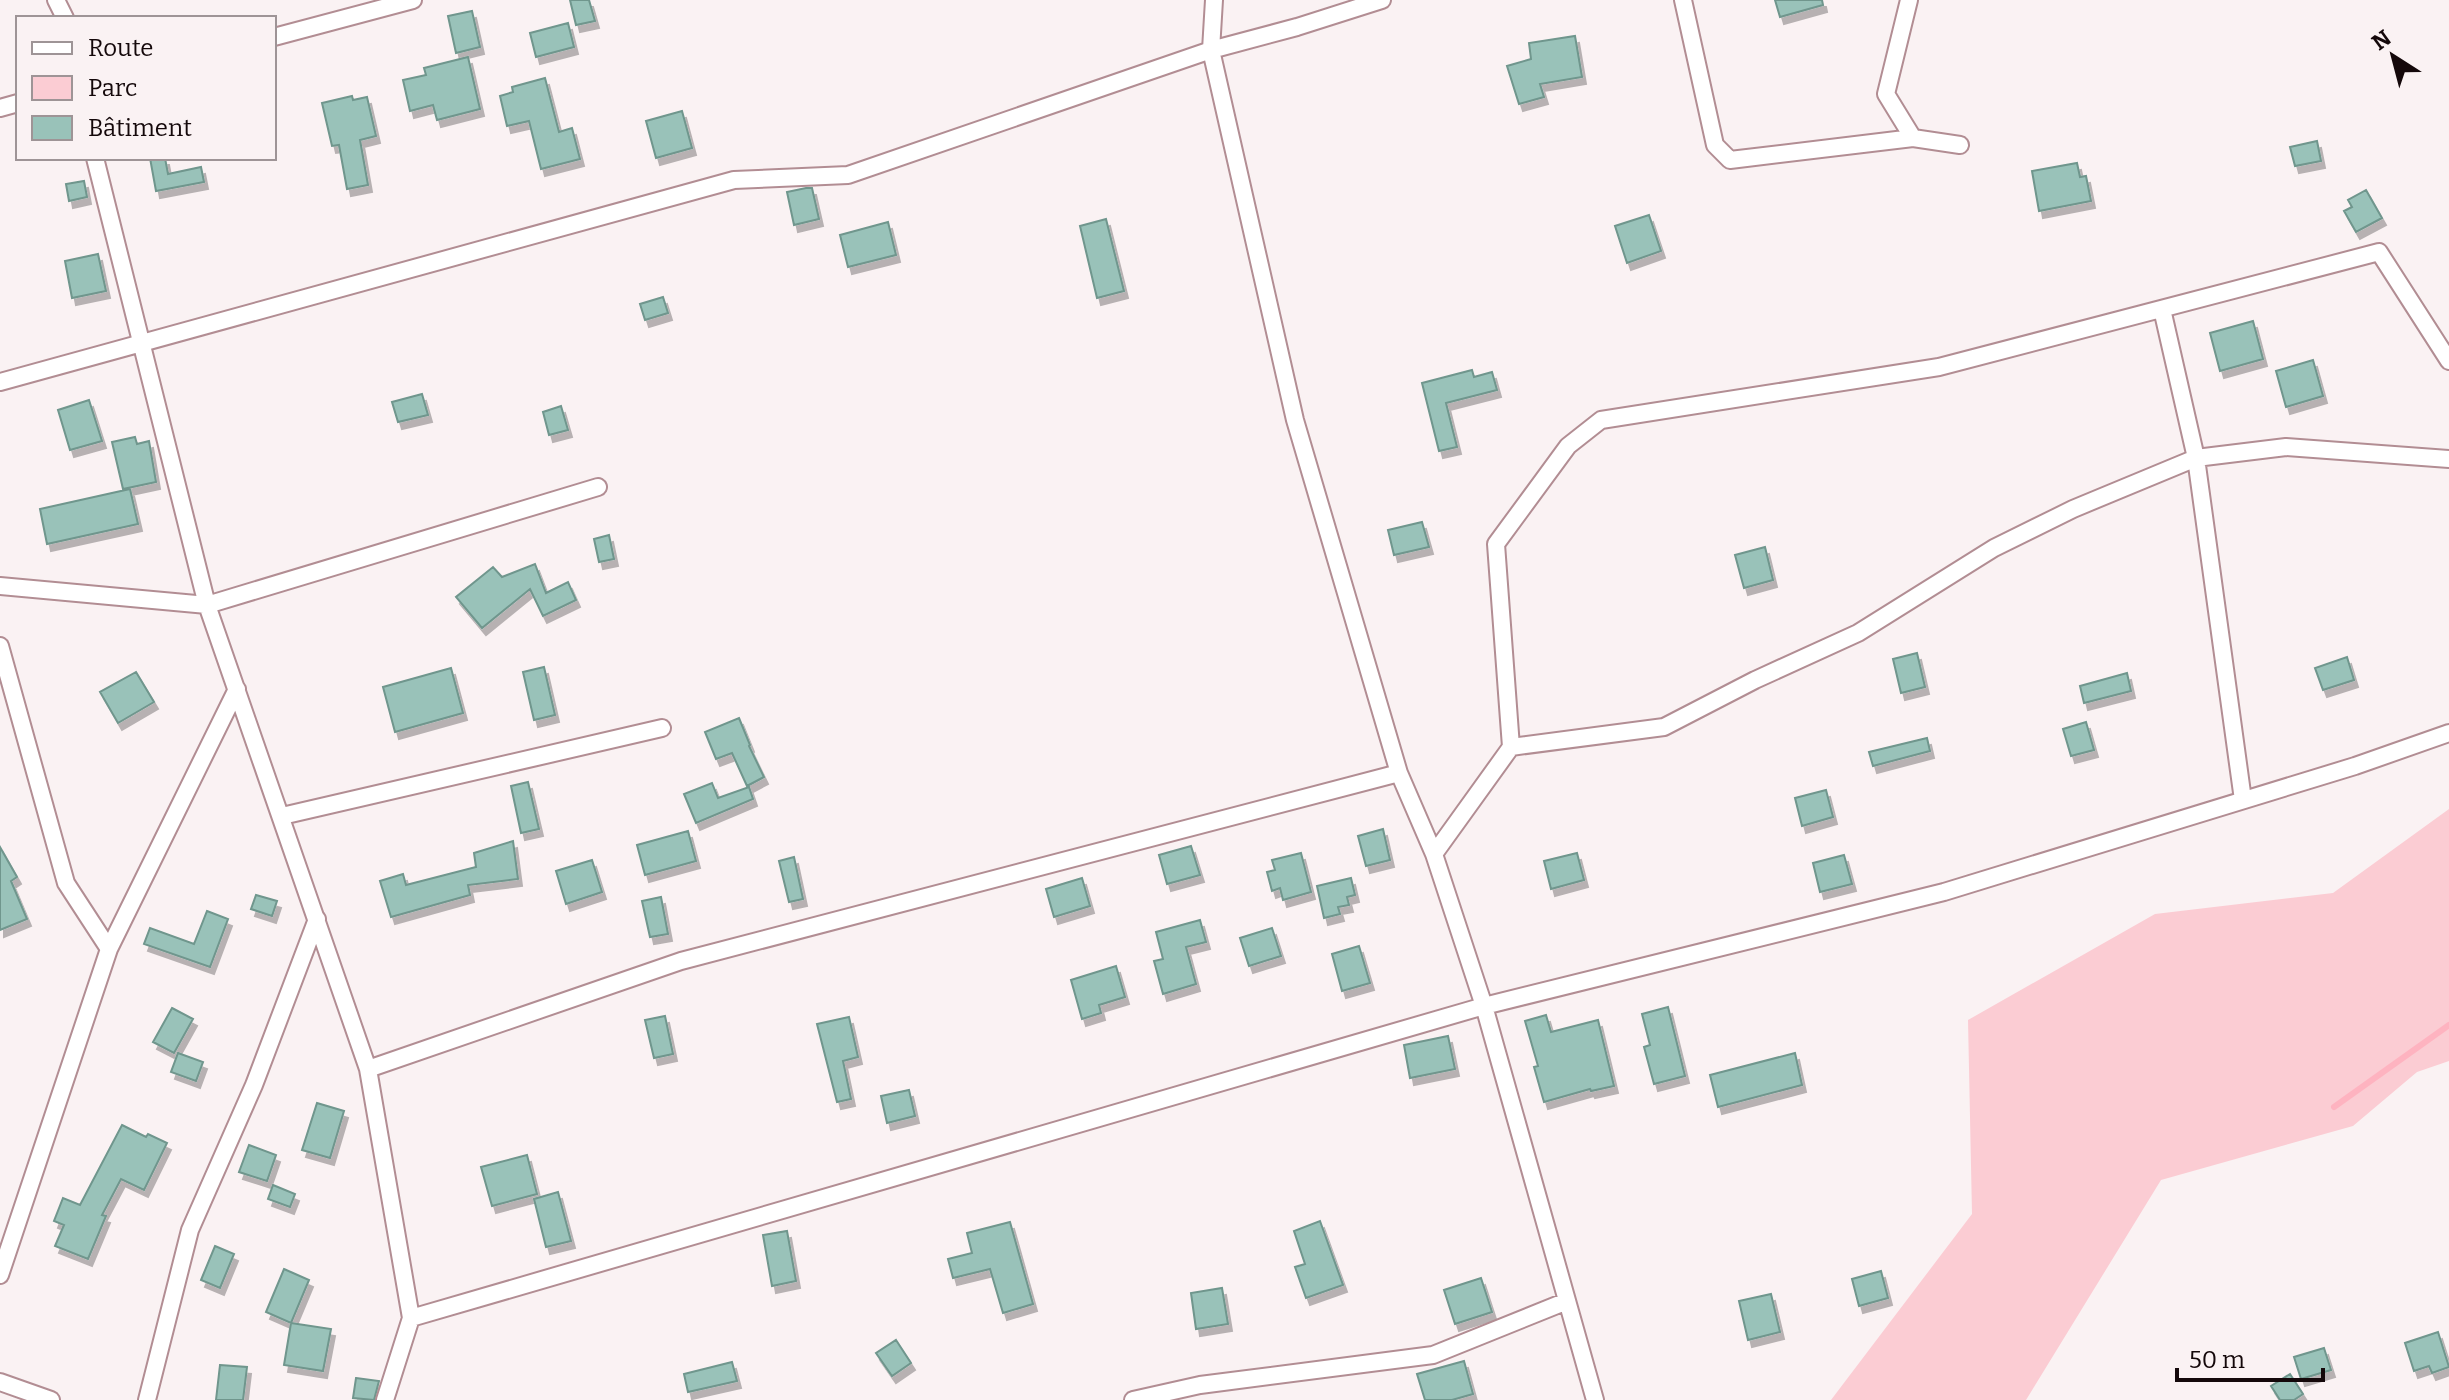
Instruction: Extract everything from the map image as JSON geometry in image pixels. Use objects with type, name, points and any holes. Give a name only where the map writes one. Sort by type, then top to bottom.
[{"type":"street","points":[[276,36],[413,0]]},
{"type":"street","points":[[1214,0],[1211,50],[1295,420],[1399,773],[1434,854],[1484,1006],[1595,1400]]},
{"type":"street","points":[[0,382],[734,180],[848,175],[1211,50],[1382,0]]},
{"type":"street","points":[[1683,0],[1715,145],[1730,160],[1913,138],[1960,145]]},
{"type":"street","points":[[1909,0],[1886,94],[1913,138]]},
{"type":"street","points":[[95,160],[207,605],[368,1069],[411,1318],[385,1400]]},
{"type":"street","points":[[1434,854],[1511,747],[1496,544],[1568,446],[1601,420],[1939,367],[2379,252],[2449,361]]},
{"type":"street","points":[[2162,309],[2196,458],[2243,800]]},
{"type":"street","points":[[1511,747],[1664,727],[1755,680],[1858,633],[2007,541],[2073,509],[2196,458],[2286,447],[2449,459]]},
{"type":"street","points":[[0,586],[207,605],[598,487]]},
{"type":"street","points":[[0,646],[66,883],[109,949]]},
{"type":"street","points":[[0,1275],[109,949],[237,689]]},
{"type":"street","points":[[282,816],[662,728]]},
{"type":"street","points":[[411,1318],[1484,1006],[1944,892],[2355,766],[2449,733]]},
{"type":"street","points":[[368,1069],[681,961],[1399,773]]},
{"type":"street","points":[[147,1400],[190,1230],[254,1085],[317,919]]},
{"type":"street","points":[[1133,1400],[1200,1385],[1433,1355],[1567,1301]]},
{"type":"street","points":[[0,1382],[51,1400]]},
{"type":"green space","points":[[2449,809],[2449,1061],[2417,1072],[2353,1126],[2161,1180],[2026,1400],[1831,1400],[1972,1214],[1968,1020],[2155,914],[2333,893]]},
{"type":"building","points":[[570,0],[589,0],[595,21],[576,25]]},
{"type":"building","points":[[1775,0],[1822,0],[1823,5],[1780,17]]},
{"type":"building","points":[[472,11],[480,47],[456,53],[448,16]]},
{"type":"building","points":[[568,23],[574,47],[536,57],[530,33]]},
{"type":"building","points":[[1575,36],[1582,77],[1540,84],[1544,97],[1519,104],[1507,66],[1531,59],[1529,43]]},
{"type":"building","points":[[468,57],[480,109],[437,120],[433,105],[410,111],[403,80],[426,75],[424,68]]},
{"type":"building","points":[[545,78],[559,132],[572,128],[580,159],[541,169],[529,121],[507,126],[500,96],[513,92],[512,87]]},
{"type":"building","points":[[352,96],[353,100],[367,97],[376,136],[360,140],[368,185],[347,189],[339,145],[332,146],[322,103]]},
{"type":"building","points":[[682,111],[692,148],[656,158],[646,121]]},
{"type":"building","points":[[2317,141],[2321,161],[2295,166],[2290,147]]},
{"type":"building","points":[[150,160],[165,160],[168,174],[201,167],[204,182],[156,191]]},
{"type":"building","points":[[2077,163],[2080,177],[2086,176],[2091,201],[2039,211],[2032,171]]},
{"type":"building","points":[[84,181],[87,197],[69,201],[66,184]]},
{"type":"building","points":[[812,188],[819,219],[794,225],[787,192]]},
{"type":"building","points":[[2366,190],[2382,218],[2356,232],[2344,211],[2352,207],[2348,200]]},
{"type":"building","points":[[1649,215],[1661,251],[1627,263],[1615,226]]},
{"type":"building","points":[[1106,219],[1124,291],[1097,298],[1080,226]]},
{"type":"building","points":[[888,222],[896,255],[848,267],[840,235]]},
{"type":"building","points":[[98,254],[106,291],[72,298],[65,261]]},
{"type":"building","points":[[663,297],[668,313],[645,320],[640,304]]},
{"type":"building","points":[[2253,321],[2263,359],[2220,371],[2210,333]]},
{"type":"building","points":[[2313,360],[2323,396],[2286,407],[2276,371]]},
{"type":"building","points":[[1472,370],[1474,377],[1492,372],[1497,390],[1446,403],[1457,447],[1439,451],[1422,383]]},
{"type":"building","points":[[422,394],[428,415],[398,422],[392,402]]},
{"type":"building","points":[[89,400],[102,441],[70,450],[58,410]]},
{"type":"building","points":[[561,406],[568,430],[549,435],[543,412]]},
{"type":"building","points":[[135,437],[137,444],[149,441],[156,482],[123,489],[112,442]]},
{"type":"building","points":[[130,489],[138,524],[47,544],[40,509]]},
{"type":"building","points":[[1422,522],[1429,547],[1394,555],[1388,530]]},
{"type":"building","points":[[609,535],[614,559],[599,562],[594,539]]},
{"type":"building","points":[[1765,547],[1773,580],[1744,588],[1735,555]]},
{"type":"building","points":[[535,564],[546,593],[568,582],[576,600],[543,616],[530,589],[482,628],[456,597],[493,567],[502,577]]},
{"type":"building","points":[[1917,653],[1925,687],[1901,693],[1893,659]]},
{"type":"building","points":[[2347,657],[2354,680],[2323,690],[2315,668]]},
{"type":"building","points":[[544,667],[555,715],[534,720],[523,672]]},
{"type":"building","points":[[451,668],[463,713],[395,732],[383,687]]},
{"type":"building","points":[[136,672],[154,702],[118,723],[100,692]]},
{"type":"building","points":[[2127,673],[2131,691],[2084,703],[2080,686]]},
{"type":"building","points":[[739,718],[764,777],[747,786],[732,753],[716,759],[705,732]]},
{"type":"building","points":[[2086,722],[2094,750],[2071,756],[2063,729]]},
{"type":"building","points":[[1927,738],[1930,751],[1873,766],[1869,752]]},
{"type":"building","points":[[528,782],[539,829],[521,833],[511,786]]},
{"type":"building","points":[[712,783],[718,798],[749,787],[753,799],[696,823],[684,794]]},
{"type":"building","points":[[1826,790],[1833,817],[1802,826],[1795,798]]},
{"type":"building","points":[[1383,829],[1390,860],[1366,866],[1358,836]]},
{"type":"building","points":[[688,831],[696,861],[645,875],[637,845]]},
{"type":"building","points":[[513,841],[518,879],[468,885],[470,895],[391,917],[380,881],[403,874],[406,885],[476,867],[474,853]]},
{"type":"building","points":[[1191,846],[1200,875],[1167,884],[1159,855]]},
{"type":"building","points":[[0,847],[17,877],[11,881],[27,919],[0,930]]},
{"type":"building","points":[[1301,853],[1311,892],[1283,900],[1280,888],[1272,891],[1267,872],[1275,870],[1272,860]]},
{"type":"building","points":[[1577,853],[1584,880],[1551,889],[1544,861]]},
{"type":"building","points":[[1844,855],[1852,884],[1820,892],[1813,863]]},
{"type":"building","points":[[794,857],[803,899],[789,902],[779,861]]},
{"type":"building","points":[[592,860],[602,892],[566,904],[556,871]]},
{"type":"building","points":[[1082,878],[1090,906],[1054,917],[1046,889]]},
{"type":"building","points":[[1351,878],[1355,895],[1347,897],[1349,905],[1338,907],[1340,914],[1324,918],[1317,886]]},
{"type":"building","points":[[256,895],[277,901],[272,916],[251,909]]},
{"type":"building","points":[[661,897],[668,934],[650,937],[642,901]]},
{"type":"building","points":[[207,911],[228,919],[210,967],[144,944],[150,928],[194,944]]},
{"type":"building","points":[[1200,920],[1206,942],[1186,947],[1196,984],[1163,994],[1154,961],[1163,959],[1156,932]]},
{"type":"building","points":[[1272,928],[1281,956],[1249,966],[1240,938]]},
{"type":"building","points":[[1359,946],[1370,983],[1342,991],[1332,954]]},
{"type":"building","points":[[1116,966],[1125,997],[1099,1005],[1101,1013],[1082,1019],[1071,980]]},
{"type":"building","points":[[1668,1007],[1685,1076],[1654,1084],[1644,1047],[1650,1045],[1642,1014]]},
{"type":"building","points":[[172,1008],[193,1019],[174,1053],[153,1042]]},
{"type":"building","points":[[1546,1015],[1551,1032],[1598,1020],[1614,1086],[1590,1089],[1544,1102],[1525,1021]]},
{"type":"building","points":[[665,1016],[673,1054],[654,1058],[645,1020]]},
{"type":"building","points":[[849,1017],[858,1057],[843,1061],[851,1099],[837,1102],[817,1024]]},
{"type":"building","points":[[1448,1036],[1455,1069],[1410,1078],[1404,1045]]},
{"type":"building","points":[[178,1053],[203,1062],[196,1081],[171,1072]]},
{"type":"building","points":[[1795,1053],[1802,1085],[1718,1107],[1710,1075]]},
{"type":"building","points":[[909,1090],[915,1116],[887,1123],[881,1096]]},
{"type":"building","points":[[317,1103],[344,1111],[330,1158],[302,1150]]},
{"type":"building","points":[[122,1125],[167,1143],[144,1190],[121,1179],[102,1215],[106,1216],[88,1259],[55,1246],[64,1225],[54,1221],[63,1198],[80,1205]]},
{"type":"building","points":[[249,1145],[276,1155],[267,1181],[239,1172]]},
{"type":"building","points":[[527,1155],[537,1194],[492,1206],[481,1167]]},
{"type":"building","points":[[273,1185],[295,1194],[290,1207],[268,1199]]},
{"type":"building","points":[[558,1192],[571,1241],[546,1247],[534,1199]]},
{"type":"building","points":[[1320,1221],[1343,1285],[1306,1298],[1295,1267],[1305,1264],[1294,1231]]},
{"type":"building","points":[[1010,1222],[1033,1304],[1003,1313],[990,1269],[953,1278],[948,1259],[972,1253],[967,1233]]},
{"type":"building","points":[[787,1231],[796,1281],[772,1286],[763,1235]]},
{"type":"building","points":[[215,1246],[234,1254],[220,1288],[201,1280]]},
{"type":"building","points":[[284,1269],[309,1280],[291,1323],[266,1312]]},
{"type":"building","points":[[1881,1271],[1888,1298],[1859,1306],[1852,1279]]},
{"type":"building","points":[[1481,1278],[1492,1312],[1455,1324],[1444,1290]]},
{"type":"building","points":[[1222,1288],[1228,1324],[1196,1329],[1191,1293]]},
{"type":"building","points":[[1771,1294],[1780,1332],[1748,1340],[1739,1301]]},
{"type":"building","points":[[291,1323],[331,1329],[323,1371],[284,1365]]},
{"type":"building","points":[[2438,1332],[2449,1367],[2432,1373],[2429,1366],[2414,1371],[2405,1343]]},
{"type":"building","points":[[896,1340],[911,1363],[892,1376],[876,1353]]},
{"type":"building","points":[[2324,1348],[2331,1370],[2301,1379],[2294,1357]]},
{"type":"building","points":[[1464,1361],[1473,1394],[1452,1400],[1425,1400],[1417,1374]]},
{"type":"building","points":[[732,1362],[737,1381],[688,1392],[684,1374]]},
{"type":"building","points":[[220,1365],[247,1367],[243,1400],[216,1400]]},
{"type":"building","points":[[2290,1374],[2303,1394],[2294,1400],[2280,1400],[2271,1386]]},
{"type":"building","points":[[356,1378],[379,1381],[374,1400],[353,1398]]},
{"type":"waterway","points":[[2334,1107],[2449,1025]]}]
